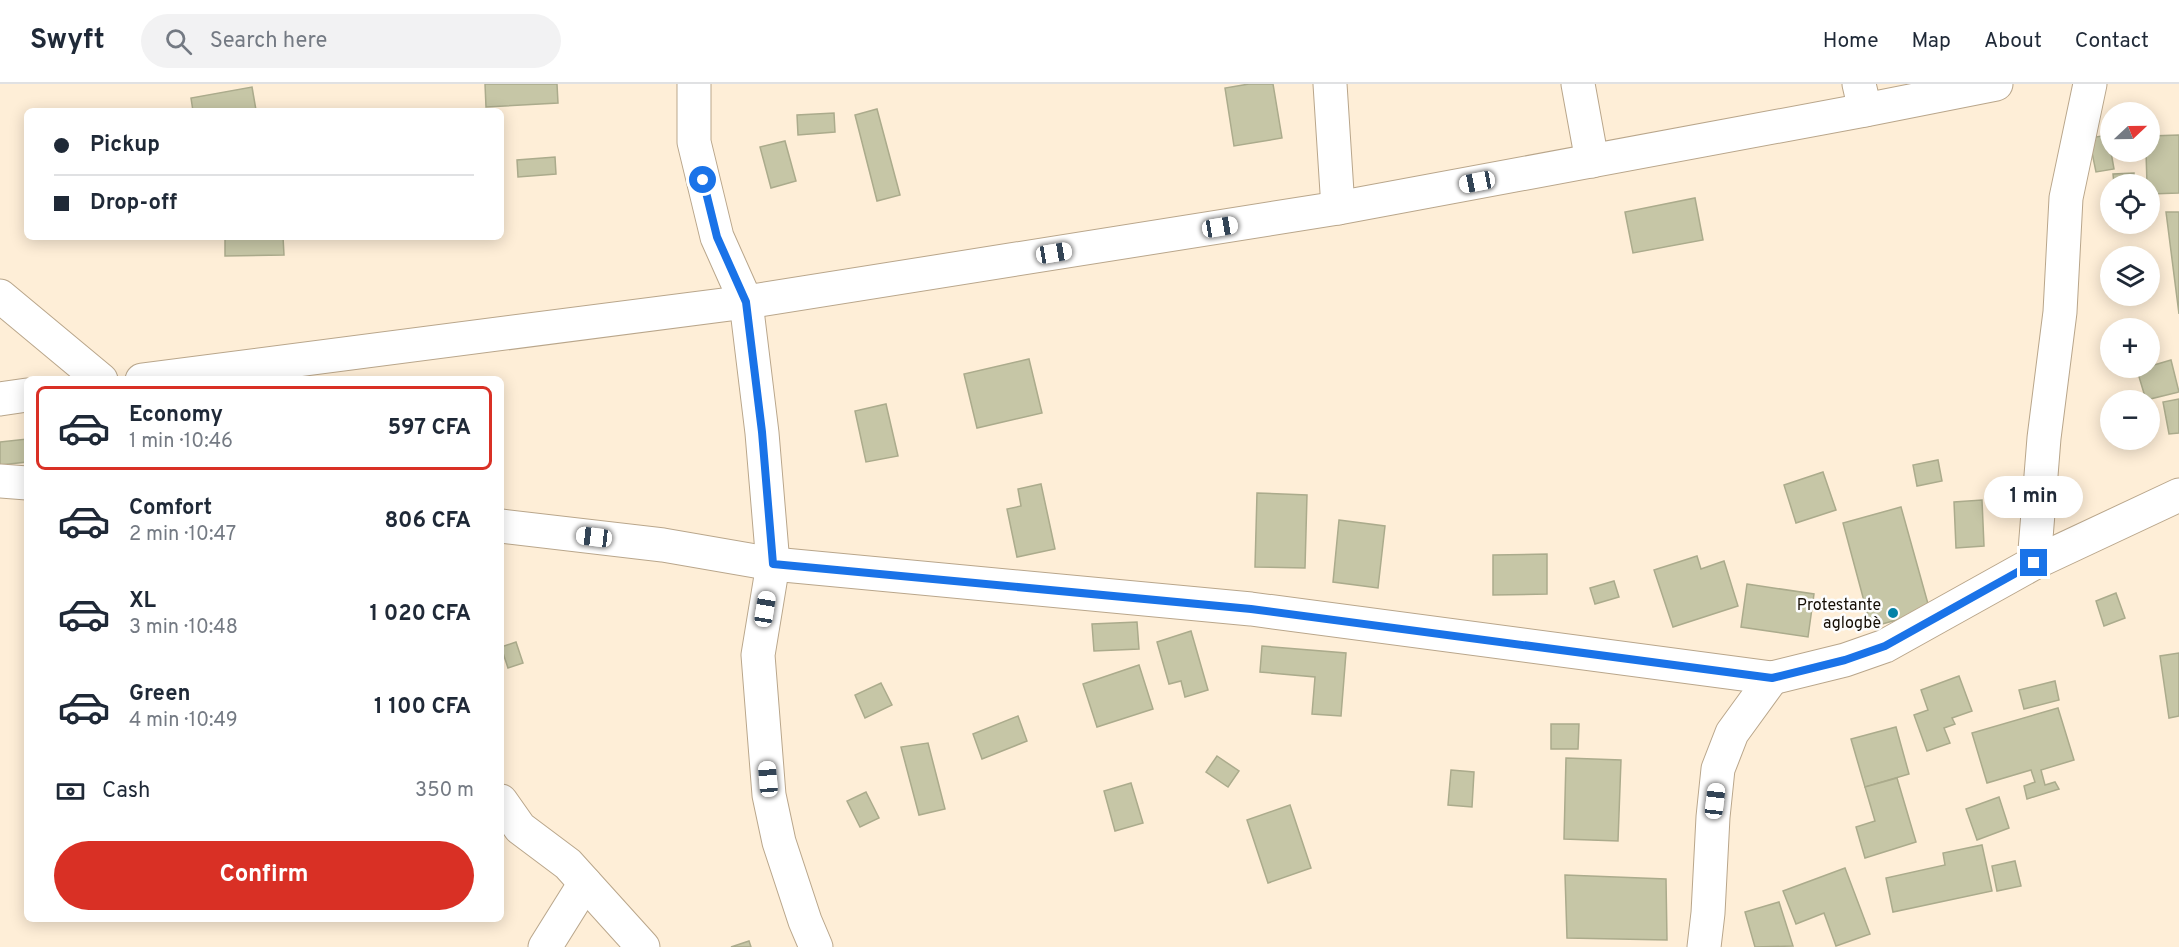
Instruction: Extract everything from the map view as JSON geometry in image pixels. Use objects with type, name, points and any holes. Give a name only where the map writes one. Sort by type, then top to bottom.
[{"type":"street","points":[[694,84],[694,142],[717,237],[746,302],[762,432],[773,564],[758,655],[765,745],[778,842],[808,938]]},
{"type":"street","points":[[1330,84],[1338,208]]},
{"type":"street","points":[[1578,84],[1592,161]]},
{"type":"street","points":[[173,376],[746,302],[1338,208],[1592,161],[1862,97],[1996,84]]},
{"type":"street","points":[[2034,563],[2044,438],[2060,312],[2066,198],[2090,84]]},
{"type":"street","points":[[0,296],[96,376]]},
{"type":"street","points":[[0,399],[24,395]]},
{"type":"street","points":[[0,481],[24,483]]},
{"type":"street","points":[[504,526],[663,545],[773,564],[1251,609],[1772,678],[1845,660],[1885,646],[2034,563],[2179,495]]},
{"type":"street","points":[[1704,947],[1718,769],[1732,733],[1772,678]]},
{"type":"street","points":[[504,805],[520,828],[568,864],[643,947]]},
{"type":"street","points":[[545,947],[585,883]]},
{"type":"street","points":[[1708,913],[1723,947]]},
{"type":"building","points":[[485,84],[557,84],[558,103],[486,107]]},
{"type":"building","points":[[1249,84],[1273,84],[1282,138],[1234,146],[1225,88]]},
{"type":"building","points":[[252,87],[256,108],[193,108],[191,98]]},
{"type":"building","points":[[877,109],[900,195],[877,201],[855,115]]},
{"type":"building","points":[[834,113],[835,132],[798,135],[797,115]]},
{"type":"building","points":[[2179,135],[2179,193],[2160,194],[2160,174],[2147,174],[2146,162],[2160,162],[2160,136]]},
{"type":"building","points":[[2100,136],[2100,162],[2113,162],[2114,169],[2096,172],[2089,138]]},
{"type":"building","points":[[785,141],[796,181],[771,188],[760,147]]},
{"type":"building","points":[[555,157],[556,174],[518,177],[517,160]]},
{"type":"building","points":[[1695,198],[1703,240],[1633,253],[1625,212]]},
{"type":"building","points":[[2166,212],[2179,212],[2179,314]]},
{"type":"building","points":[[225,240],[283,240],[284,255],[225,256]]},
{"type":"building","points":[[1029,359],[1042,413],[977,428],[964,374]]},
{"type":"building","points":[[2171,360],[2179,392],[2160,397],[2160,390],[2143,390],[2139,378],[2160,378],[2160,363]]},
{"type":"building","points":[[2179,399],[2179,433],[2169,434],[2163,402]]},
{"type":"building","points":[[886,404],[898,456],[866,462],[855,411]]},
{"type":"building","points":[[24,439],[24,462],[0,465],[0,442]]},
{"type":"building","points":[[1938,460],[1942,481],[1917,486],[1913,465]]},
{"type":"building","points":[[1823,472],[1836,510],[1796,523],[1784,485]]},
{"type":"building","points":[[1041,484],[1055,549],[1017,557],[1007,509],[1021,506],[1018,489]]},
{"type":"building","points":[[1257,493],[1307,495],[1305,568],[1255,567]]},
{"type":"building","points":[[1982,500],[1984,546],[1956,548],[1954,502]]},
{"type":"building","points":[[1901,507],[1930,611],[1871,627],[1843,523]]},
{"type":"building","points":[[1339,520],[1385,526],[1378,588],[1333,582]]},
{"type":"building","points":[[1547,554],[1547,594],[1493,595],[1493,555]]},
{"type":"building","points":[[1697,556],[1701,569],[1724,561],[1738,606],[1673,627],[1654,570]]},
{"type":"building","points":[[1614,581],[1619,597],[1595,604],[1590,588]]},
{"type":"building","points":[[1747,584],[1814,594],[1808,637],[1741,627]]},
{"type":"building","points":[[2116,593],[2125,618],[2104,626],[2096,601]]},
{"type":"building","points":[[1137,622],[1139,649],[1094,651],[1092,624]]},
{"type":"building","points":[[1191,631],[1208,690],[1185,697],[1181,681],[1169,684],[1157,642]]},
{"type":"building","points":[[516,642],[523,663],[508,668],[504,646]]},
{"type":"building","points":[[1262,646],[1346,653],[1341,716],[1312,714],[1315,677],[1260,672]]},
{"type":"building","points":[[2179,653],[2179,716],[2169,718],[2160,656]]},
{"type":"building","points":[[1139,665],[1153,709],[1097,727],[1083,684]]},
{"type":"building","points":[[1959,676],[1972,711],[1952,718],[1955,724],[1944,728],[1950,743],[1927,751],[1914,715],[1928,710],[1921,690]]},
{"type":"building","points":[[2055,681],[2059,700],[2024,709],[2019,690]]},
{"type":"building","points":[[881,683],[892,705],[865,718],[855,695]]},
{"type":"building","points":[[2058,708],[2074,760],[2041,770],[2045,785],[2055,782],[2059,789],[2027,799],[2024,786],[2035,782],[2031,770],[1987,783],[1972,733]]},
{"type":"building","points":[[1018,716],[1027,741],[982,759],[973,734]]},
{"type":"building","points":[[1551,724],[1579,724],[1578,749],[1551,749]]},
{"type":"building","points":[[1896,727],[1909,774],[1865,787],[1851,739]]},
{"type":"building","points":[[928,743],[945,809],[919,815],[901,747]]},
{"type":"building","points":[[1217,756],[1239,771],[1228,787],[1206,772]]},
{"type":"building","points":[[1566,758],[1621,760],[1618,841],[1564,839]]},
{"type":"building","points":[[1451,770],[1474,772],[1472,807],[1448,805]]},
{"type":"building","points":[[1897,778],[1916,842],[1865,858],[1856,827],[1875,821],[1865,787]]},
{"type":"building","points":[[1131,783],[1143,823],[1115,831],[1104,791]]},
{"type":"building","points":[[866,792],[879,818],[860,827],[847,801]]},
{"type":"building","points":[[1999,797],[2009,828],[1977,840],[1966,809]]},
{"type":"building","points":[[1290,805],[1311,868],[1268,883],[1247,820]]},
{"type":"building","points":[[1982,845],[1992,891],[1893,912],[1886,878],[1945,865],[1943,853]]},
{"type":"building","points":[[2015,861],[2021,886],[1997,891],[1992,866]]},
{"type":"building","points":[[1845,868],[1870,934],[1836,946],[1824,913],[1796,924],[1783,891]]},
{"type":"building","points":[[1565,875],[1666,879],[1667,940],[1567,938]]},
{"type":"building","points":[[1779,902],[1793,946],[1755,947],[1745,912]]},
{"type":"building","points":[[749,941],[751,947],[731,947]]},
{"type":"place","name":"Protestante aglogbè","points":[[1893,613]]},
{"type":"route","points":[[703,180],[717,237],[746,302],[762,432],[773,564],[1251,609],[1772,678],[1845,660],[1885,646],[2034,563]]}]
